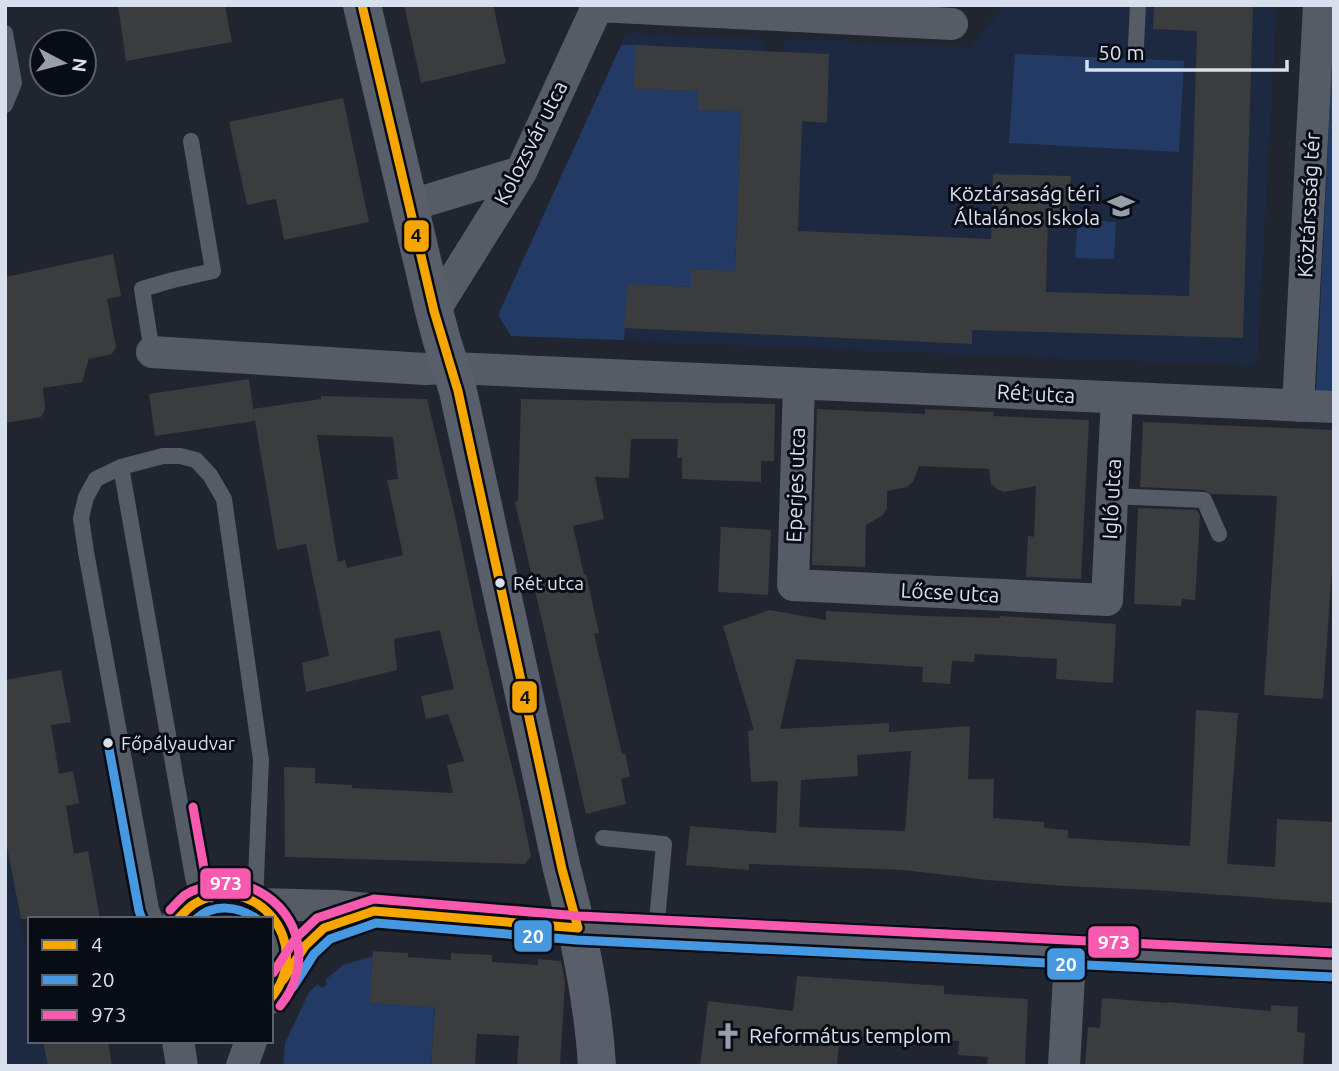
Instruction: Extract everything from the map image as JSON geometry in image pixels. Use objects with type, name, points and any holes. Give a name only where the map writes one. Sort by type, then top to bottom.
[{"type":"street","points":[[362,5],[434,311],[458,391],[562,869],[578,928],[597,1066]]},
{"type":"street","points":[[598,5],[952,24]]},
{"type":"street","name":"Kolozsvár utca","points":[[434,311],[521,172],[598,5]]},
{"type":"street","name":"Köztársaság tér","points":[[1298,406],[1319,5]]},
{"type":"street","points":[[408,206],[521,172]]},
{"type":"street","name":"Rét utca","points":[[152,352],[425,369],[452,368],[1334,407]]},
{"type":"street","name":"Eperjes utca","points":[[793,585],[799,384]]},
{"type":"street","name":"Igló utca","points":[[1107,600],[1117,398]]},
{"type":"street","name":"Lőcse utca","points":[[793,585],[1107,600]]},
{"type":"street","points":[[188,910],[221,895],[233,895],[257,903],[335,906],[578,928],[1334,965]]},
{"type":"street","points":[[257,903],[270,913],[285,937],[287,966],[277,989]]},
{"type":"street","points":[[277,989],[305,947],[324,928],[374,911]]},
{"type":"street","points":[[1063,1066],[1069,976]]},
{"type":"street","points":[[178,1043],[182,1066]]},
{"type":"street","points":[[242,1066],[250,1043]]},
{"type":"lane","points":[[1136,45],[1138,5]]},
{"type":"lane","points":[[5,33],[14,83],[5,105]]},
{"type":"lane","points":[[152,352],[142,289],[213,271],[191,141]]},
{"type":"lane","points":[[154,917],[143,868],[81,518],[86,497],[96,479],[121,467],[163,456],[196,460],[210,475],[225,499],[261,760],[257,903]]},
{"type":"lane","points":[[121,467],[193,877],[188,910]]},
{"type":"lane","points":[[1112,496],[1205,500],[1219,534]]},
{"type":"lane","points":[[603,838],[664,844],[656,932]]},
{"type":"shaded area","points":[[1005,5],[1277,5],[1257,366],[511,336],[498,315],[626,33],[764,39],[764,51],[783,52],[785,39],[970,47]]},
{"type":"shaded area","points":[[1334,19],[1334,393],[1316,393]]},
{"type":"shaded area","points":[[621,45],[636,45],[635,89],[698,91],[698,110],[741,111],[735,271],[691,269],[691,287],[627,284],[624,340],[511,336],[498,315]]},
{"type":"shaded area","points":[[1015,54],[1184,61],[1179,152],[1009,143]]},
{"type":"shaded area","points":[[1078,220],[1116,222],[1114,259],[1075,258]]},
{"type":"shaded area","points":[[5,837],[28,958],[28,1043],[43,1043],[48,1066],[5,1066]]},
{"type":"shaded area","points":[[373,956],[370,1003],[435,1003],[431,1066],[283,1066],[285,1043],[309,992],[318,984],[322,988],[327,984],[325,980],[343,965]]},
{"type":"building","points":[[118,5],[225,5],[232,42],[126,61]]},
{"type":"building","points":[[404,5],[493,5],[506,63],[421,83]]},
{"type":"building","points":[[1154,5],[1253,5],[1243,338],[972,330],[972,344],[624,328],[627,284],[691,287],[691,269],[735,271],[741,111],[698,110],[698,91],[634,89],[636,45],[829,54],[827,123],[802,121],[798,231],[991,239],[993,174],[1071,176],[1069,218],[1048,217],[1046,292],[1189,296],[1197,31],[1153,29]]},
{"type":"building","points":[[343,98],[369,222],[284,240],[276,199],[247,205],[229,122]]},
{"type":"building","points":[[113,254],[121,296],[107,299],[116,347],[112,354],[89,359],[82,382],[43,388],[45,409],[41,417],[5,423],[5,277]]},
{"type":"building","points":[[249,379],[255,421],[155,436],[149,394]]},
{"type":"building","points":[[321,396],[427,399],[518,792],[531,856],[525,864],[285,857],[284,767],[315,768],[315,783],[352,785],[352,788],[453,793],[447,765],[464,761],[448,714],[426,719],[421,696],[454,689],[440,630],[394,639],[397,670],[306,692],[302,663],[329,656],[306,544],[277,550],[253,409],[321,399]],"holes":[[[317,435],[393,437],[398,479],[387,480],[403,555],[347,568],[345,560],[338,562]]]},
{"type":"building","points":[[521,399],[775,404],[774,461],[761,461],[761,482],[682,479],[682,458],[677,458],[678,439],[631,439],[629,478],[595,477],[604,519],[573,526],[599,633],[594,634],[622,754],[625,753],[630,776],[621,779],[626,804],[586,814],[515,502],[518,501]]},
{"type":"building","points":[[817,409],[925,414],[925,409],[994,412],[993,416],[1089,420],[1081,579],[1026,577],[1028,536],[1034,537],[1036,486],[1004,492],[991,484],[989,469],[919,466],[913,482],[907,487],[887,491],[887,508],[883,515],[866,525],[865,567],[812,565]]},
{"type":"building","points":[[1143,422],[1334,430],[1334,538],[1323,699],[1264,695],[1277,496],[1212,494],[1204,490],[1140,487]]},
{"type":"building","points":[[1138,508],[1197,510],[1200,516],[1195,600],[1182,599],[1181,606],[1134,604]]},
{"type":"building","points":[[721,527],[771,530],[768,595],[718,592]]},
{"type":"building","points":[[770,610],[826,620],[826,611],[925,616],[1000,616],[1116,624],[1113,683],[1056,679],[1057,659],[975,654],[974,662],[952,661],[950,684],[922,682],[923,667],[796,659],[780,729],[889,723],[889,732],[970,726],[968,779],[994,779],[993,818],[1044,822],[1044,828],[1068,830],[1068,838],[1190,846],[1196,710],[1238,713],[1227,864],[1275,867],[1277,819],[1334,822],[1334,903],[1064,886],[903,870],[749,864],[749,870],[686,865],[690,826],[776,833],[778,781],[751,782],[748,731],[754,730],[723,626]],"holes":[[[911,751],[905,831],[799,827],[801,780],[858,776],[857,755]]]},
{"type":"building","points":[[61,670],[71,722],[51,725],[59,774],[73,771],[79,803],[66,806],[74,854],[88,851],[100,917],[21,919],[5,837],[5,680]]},
{"type":"building","points":[[373,951],[451,960],[451,953],[492,955],[492,962],[538,965],[538,959],[561,961],[565,982],[560,1066],[517,1066],[519,1036],[477,1034],[475,1066],[431,1066],[435,1007],[370,1003]]},
{"type":"building","points":[[797,976],[944,986],[944,994],[1028,999],[1025,1066],[987,1066],[988,1057],[958,1055],[959,1041],[840,1034],[837,1066],[700,1066],[708,1001],[793,1011]]},
{"type":"building","points":[[1102,998],[1271,1011],[1271,1005],[1298,1007],[1297,1032],[1305,1033],[1303,1066],[1085,1066],[1088,1027],[1100,1028]]},
{"type":"building","points":[[43,1043],[108,1043],[112,1066],[48,1066]]},
{"type":"transit line","name":"4","points":[[362,5],[434,311],[458,391],[562,869],[578,928]]},
{"type":"transit line","name":"20","points":[[108,743],[141,917]]},
{"type":"transit line","name":"973","points":[[193,807],[211,898]]},
{"type":"transit line","name":"973","points":[[170,910],[194,890],[226,883],[249,887],[273,901],[293,927],[298,943],[296,975],[280,1006]]},
{"type":"transit line","name":"4","points":[[180,917],[194,904],[216,895],[238,896],[257,903],[272,917]]},
{"type":"transit line","name":"973","points":[[273,973],[296,938],[317,918],[374,899],[579,916],[1334,953]]},
{"type":"transit line","name":"20","points":[[199,917],[210,910],[226,908],[242,911],[254,917]]},
{"type":"transit line","name":"4","points":[[283,980],[305,946],[324,928],[374,911],[578,928]]},
{"type":"transit line","name":"4","points":[[273,919],[282,935],[286,955],[283,977],[273,994]]},
{"type":"transit line","name":"20","points":[[293,987],[314,954],[330,939],[376,923],[577,940],[1333,977]]},
{"type":"place","name":"Köztársaság téri Általános Iskola","points":[[1121,206]]},
{"type":"place","name":"Rét utca","points":[[500,583]]},
{"type":"place","name":"Főpályaudvar","points":[[108,743]]},
{"type":"place","name":"Református templom","points":[[728,1036]]}]
